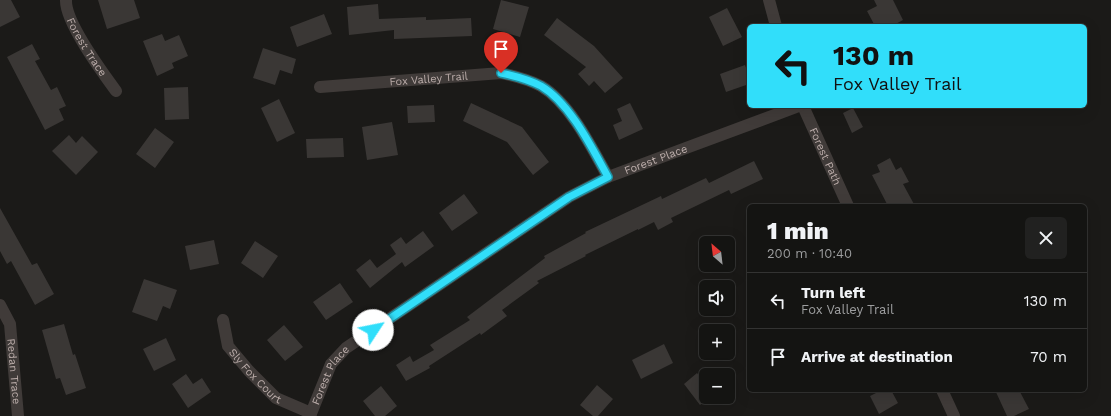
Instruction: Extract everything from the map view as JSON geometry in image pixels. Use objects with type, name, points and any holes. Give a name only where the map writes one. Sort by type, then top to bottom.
[{"type":"street","name":"Forest Trace","points":[[66,0],[66,4],[74,25],[96,64],[116,90]]},
{"type":"street","points":[[769,0],[775,24]]},
{"type":"street","name":"Fox Valley Trail","points":[[320,87],[501,73],[522,77],[542,87],[559,100],[586,137],[608,177]]},
{"type":"street","name":"Forest Place","points":[[310,414],[331,364],[346,348],[569,197],[608,177],[794,108]]},
{"type":"street","name":"Forest Path","points":[[804,108],[847,204]]},
{"type":"street","name":"Redan Trace","points":[[0,306],[10,324],[18,416]]},
{"type":"street","name":"Sly Fox Court","points":[[223,320],[228,346],[249,371],[276,398],[310,414]]},
{"type":"street","points":[[943,392],[954,416]]},
{"type":"building","points":[[0,0],[11,0],[20,17],[0,27]]},
{"type":"building","points":[[98,0],[134,0],[140,18],[107,29]]},
{"type":"building","points":[[501,0],[529,7],[520,37],[493,29]]},
{"type":"building","points":[[874,0],[893,0],[903,20],[896,24],[874,24],[867,11],[877,6]]},
{"type":"building","points":[[378,4],[379,19],[426,17],[426,20],[471,18],[472,36],[394,39],[394,30],[349,35],[347,7]]},
{"type":"building","points":[[727,8],[742,37],[723,46],[709,17]]},
{"type":"building","points":[[324,14],[332,34],[297,47],[290,27]]},
{"type":"building","points":[[557,18],[594,46],[623,78],[605,93],[594,81],[589,86],[578,74],[586,67],[544,35]]},
{"type":"building","points":[[162,34],[165,41],[179,35],[188,56],[172,63],[174,68],[157,76],[143,41]]},
{"type":"building","points":[[32,44],[40,59],[35,61],[51,90],[57,87],[66,106],[59,109],[64,120],[45,130],[7,57]]},
{"type":"building","points":[[263,48],[296,59],[292,74],[280,70],[275,85],[253,78]]},
{"type":"building","points":[[745,65],[747,70],[747,85],[726,92],[720,74]]},
{"type":"building","points":[[188,87],[189,119],[165,120],[164,88]]},
{"type":"building","points":[[279,99],[295,133],[277,142],[261,108]]},
{"type":"building","points":[[471,103],[522,127],[549,162],[533,175],[507,142],[463,121]]},
{"type":"building","points":[[630,103],[643,129],[619,140],[613,125],[622,121],[617,109]]},
{"type":"building","points":[[434,105],[435,122],[408,123],[407,106]]},
{"type":"building","points":[[853,108],[863,127],[852,133],[843,113]]},
{"type":"building","points":[[392,122],[398,155],[367,160],[362,127]]},
{"type":"building","points":[[155,128],[174,142],[155,168],[136,154]]},
{"type":"building","points":[[69,135],[76,143],[82,136],[98,152],[76,175],[52,151]]},
{"type":"building","points":[[343,138],[344,157],[307,158],[306,139]]},
{"type":"building","points":[[890,158],[896,170],[901,167],[909,182],[903,184],[914,204],[887,204],[872,175],[880,172],[877,165]]},
{"type":"building","points":[[754,161],[763,179],[731,194],[729,190],[671,218],[673,222],[658,230],[654,222],[638,229],[537,281],[539,283],[502,310],[507,316],[481,335],[480,333],[429,366],[430,368],[406,381],[396,365],[410,356],[413,362],[434,350],[430,345],[470,320],[467,317],[545,258],[544,256],[586,233],[585,232],[661,196],[662,199],[706,178],[709,183]]},
{"type":"building","points":[[464,194],[478,213],[452,231],[439,213]]},
{"type":"building","points":[[0,208],[32,265],[37,263],[54,294],[35,305],[11,261],[7,264],[0,251]]},
{"type":"building","points":[[423,231],[434,246],[405,267],[402,262],[370,288],[356,270],[370,259],[377,268],[396,254],[390,245],[401,237],[406,244]]},
{"type":"building","points":[[214,240],[219,264],[190,270],[185,246]]},
{"type":"building","points":[[255,241],[278,256],[263,278],[241,263]]},
{"type":"building","points":[[144,279],[177,290],[170,309],[163,306],[157,321],[132,312]]},
{"type":"building","points":[[340,283],[353,302],[326,320],[313,302]]},
{"type":"building","points":[[64,324],[73,355],[75,354],[86,388],[66,395],[60,378],[56,379],[42,330]]},
{"type":"building","points":[[284,325],[303,347],[285,361],[267,340]]},
{"type":"building","points":[[166,338],[176,360],[154,371],[143,349]]},
{"type":"building","points":[[664,344],[673,363],[641,379],[632,360]]},
{"type":"building","points":[[697,373],[699,375],[699,404],[684,384]]},
{"type":"building","points":[[186,374],[193,384],[202,378],[211,392],[188,408],[172,384]]},
{"type":"building","points":[[597,385],[613,399],[598,416],[593,416],[580,405]]},
{"type":"building","points":[[381,386],[397,406],[385,416],[375,416],[363,401]]},
{"type":"building","points":[[878,392],[892,392],[898,403],[879,414],[870,396]]},
{"type":"building","points":[[996,392],[1020,392],[1029,409],[1014,416],[1007,416]]},
{"type":"route","points":[[373,330],[569,197],[608,177],[586,137],[559,100],[542,87],[522,77],[501,73]]}]
